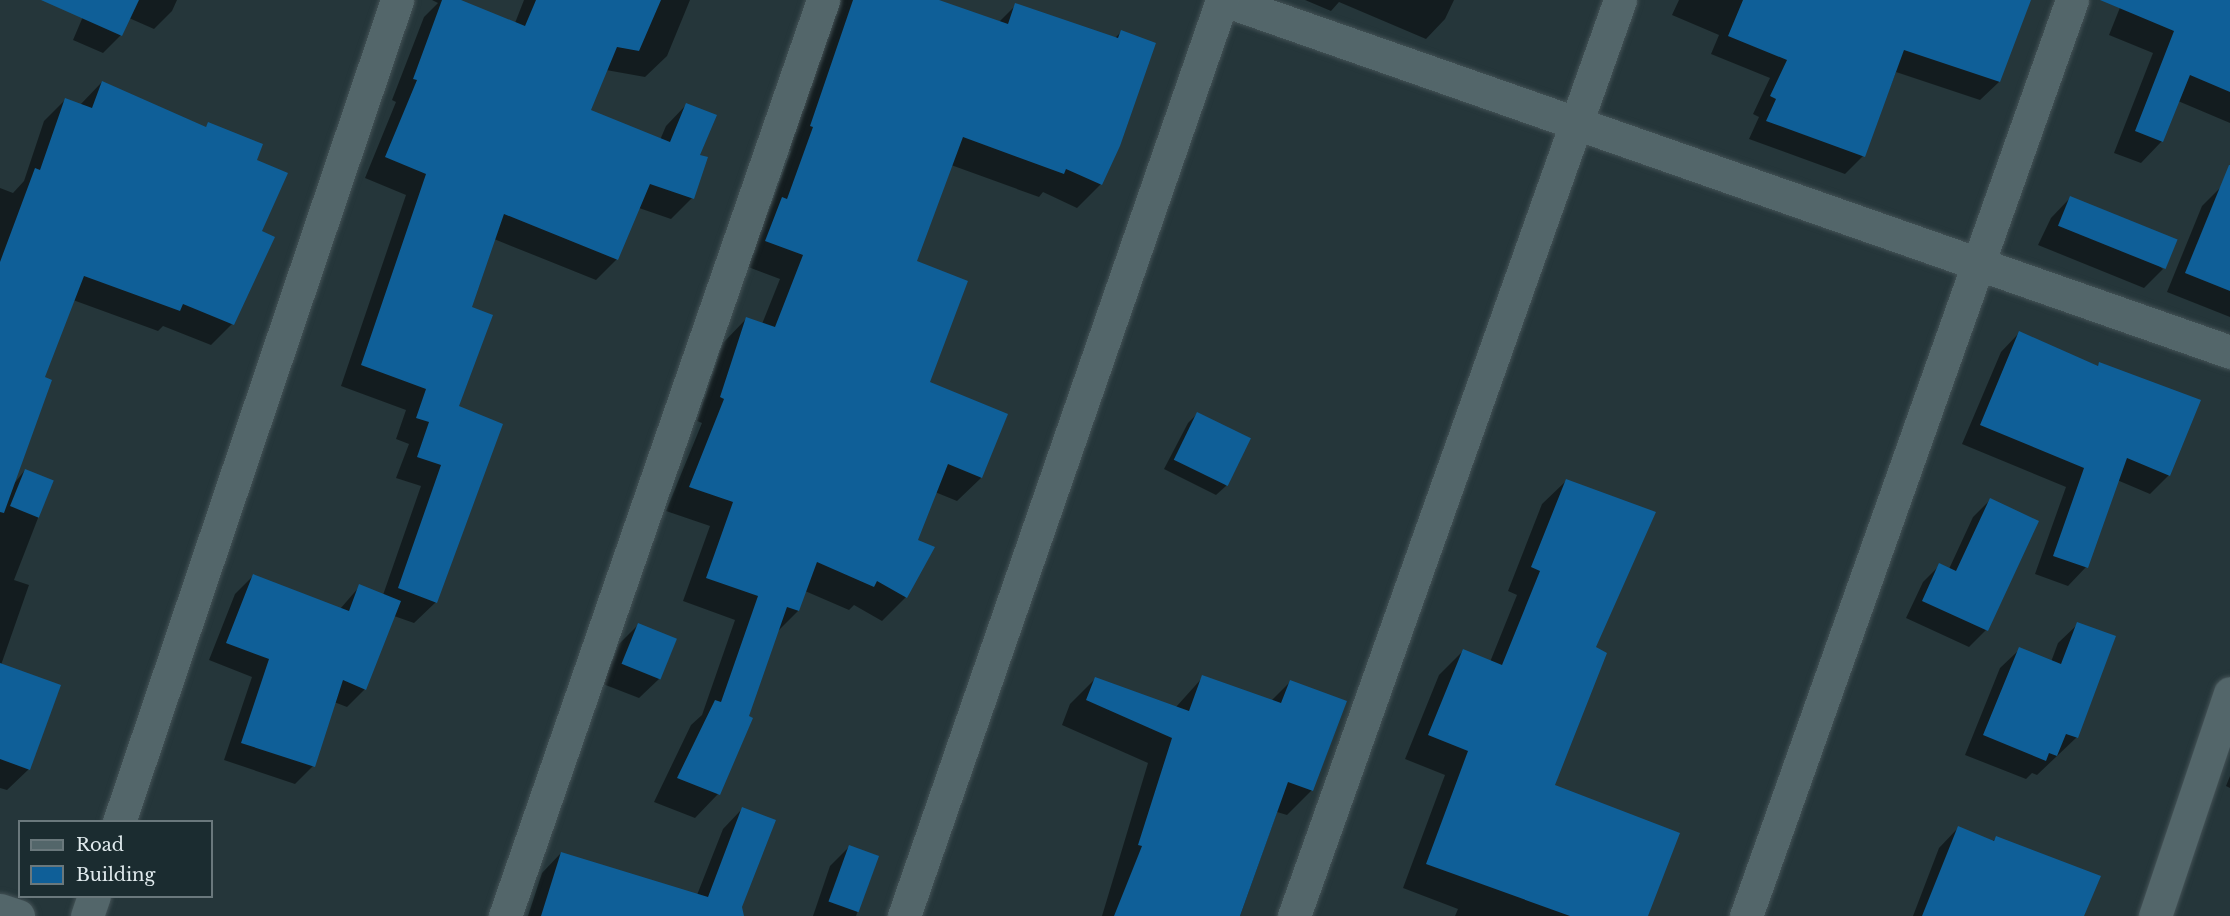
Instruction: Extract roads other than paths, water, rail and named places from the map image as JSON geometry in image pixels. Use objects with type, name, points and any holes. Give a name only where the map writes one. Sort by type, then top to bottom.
[{"type":"street","points":[[120,820],[397,0]]},
{"type":"street","points":[[505,916],[823,0]]},
{"type":"street","points":[[904,916],[1223,0],[1979,261],[2230,352]]},
{"type":"street","points":[[1294,916],[1620,0]]},
{"type":"street","points":[[1746,916],[2072,0]]},
{"type":"street","points":[[2155,916],[2230,693]]},
{"type":"street","points":[[87,916],[94,898]]},
{"type":"street","points":[[0,910],[18,916]]}]
